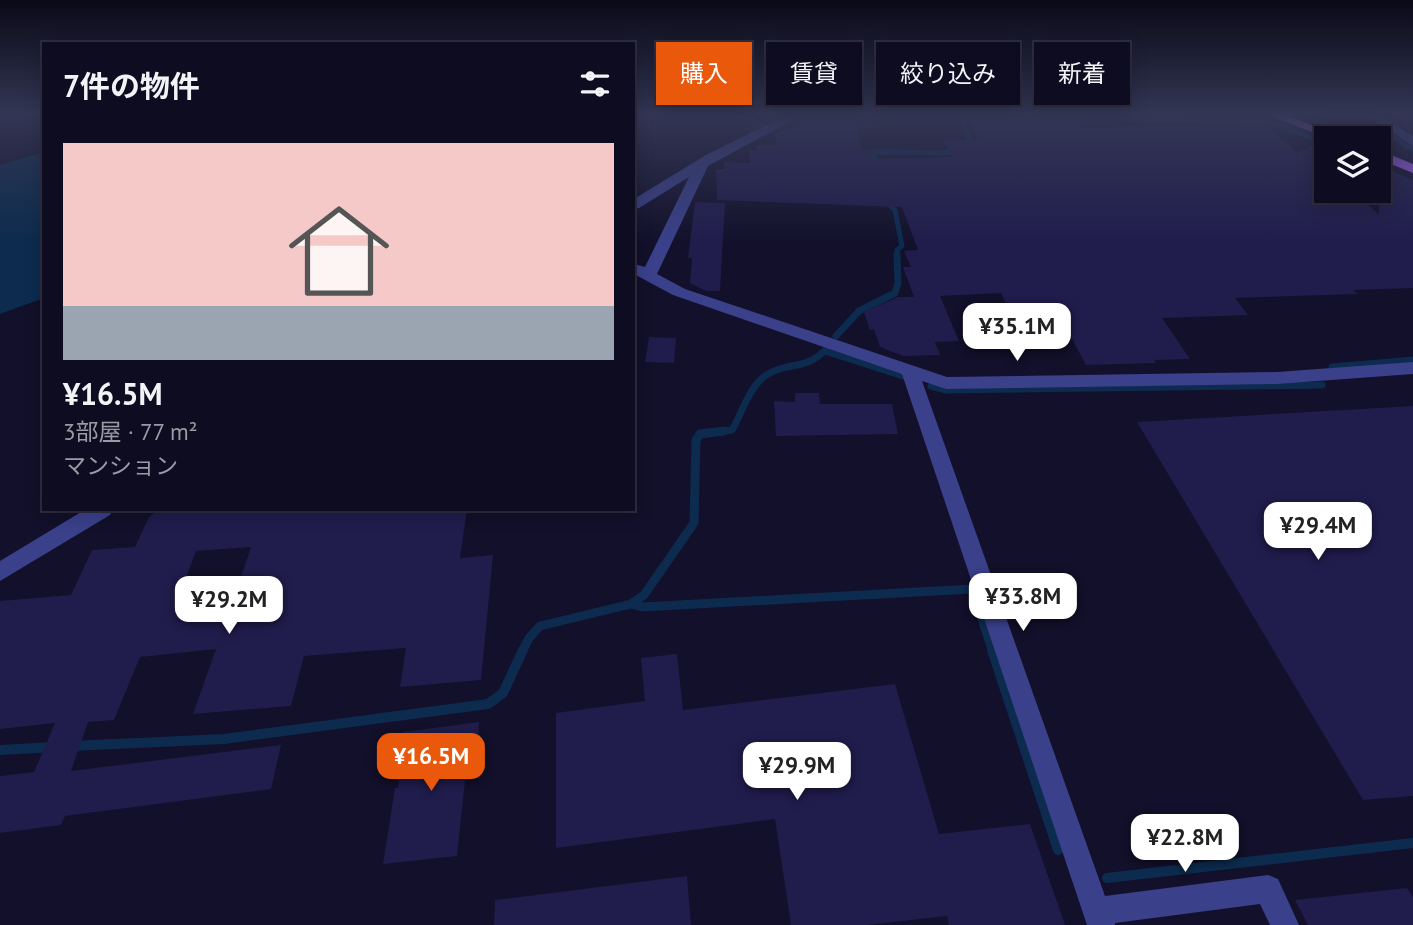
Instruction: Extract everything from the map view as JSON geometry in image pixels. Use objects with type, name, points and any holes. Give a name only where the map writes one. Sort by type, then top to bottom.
[{"type":"main road","points":[[1391,159],[1413,169]]},
{"type":"street","points":[[635,204],[711,158]]},
{"type":"street","points":[[702,163],[641,272],[679,292],[946,383],[1277,377],[1413,368]]},
{"type":"street","points":[[909,370],[1099,918],[1268,889],[1285,925]]},
{"type":"street","points":[[0,572],[100,511]]},
{"type":"water","points":[[23,158],[42,158],[42,299],[0,314],[0,165]]},
{"type":"building","points":[[750,158],[1314,158],[1314,203],[1366,203],[1379,215],[1379,203],[1391,203],[1391,171],[1413,180],[1413,288],[1353,290],[1358,294],[1235,298],[1248,315],[1162,318],[1190,359],[1086,365],[1063,322],[1015,323],[1001,293],[940,296],[959,341],[935,342],[940,355],[903,356],[880,347],[864,312],[898,297],[914,297],[903,267],[911,267],[904,251],[918,250],[902,207],[717,200],[716,169],[724,169],[724,162],[750,163]]},
{"type":"building","points":[[695,202],[725,203],[720,291],[706,291],[690,283],[692,258],[688,258]]},
{"type":"building","points":[[649,337],[676,338],[674,363],[645,362]]},
{"type":"building","points":[[795,393],[819,393],[820,404],[892,404],[898,434],[776,436],[774,401],[795,402]]},
{"type":"building","points":[[1413,406],[1413,796],[1363,800],[1137,422]]},
{"type":"building","points":[[156,511],[467,511],[460,558],[493,555],[481,680],[400,687],[406,648],[304,656],[291,706],[193,714],[216,649],[140,657],[114,720],[88,722],[71,771],[281,745],[271,789],[65,816],[61,825],[0,833],[0,776],[34,772],[55,723],[0,729],[0,601],[71,595],[92,550],[135,547],[149,517]],"holes":[[[251,547],[234,598],[177,603],[196,551]]]},
{"type":"building","points":[[677,654],[683,710],[895,684],[939,834],[1030,824],[1065,925],[949,925],[947,916],[867,925],[791,925],[775,819],[556,848],[556,713],[645,701],[641,658]]},
{"type":"building","points":[[479,722],[477,760],[467,761],[457,856],[383,864],[395,788],[398,788],[404,732]]},
{"type":"building","points":[[687,876],[691,925],[494,925],[495,900]]},
{"type":"building","points":[[1407,888],[1413,897],[1413,925],[1308,925],[1295,900]]},
{"type":"waterway","points":[[875,158],[877,168]]},
{"type":"waterway","points":[[885,201],[895,210],[902,246],[897,250],[897,255]]},
{"type":"waterway","points":[[836,336],[859,311],[895,293],[898,283],[897,255]]},
{"type":"waterway","points":[[710,433],[732,430],[751,392],[768,374],[812,360],[827,348]]},
{"type":"waterway","points":[[825,351],[903,376]]},
{"type":"waterway","points":[[1332,367],[1413,360]]},
{"type":"waterway","points":[[931,386],[946,390],[1322,385]]},
{"type":"waterway","points":[[631,604],[644,595],[694,523],[696,440],[700,434],[724,431]]},
{"type":"waterway","points":[[631,604],[642,607],[972,589],[993,652]]},
{"type":"waterway","points":[[523,650],[540,626],[631,604]]},
{"type":"waterway","points":[[71,746],[224,739],[488,704],[503,693],[523,650]]},
{"type":"waterway","points":[[992,650],[1058,850]]},
{"type":"waterway","points":[[0,750],[54,747]]},
{"type":"waterway","points":[[1107,878],[1413,843]]}]
